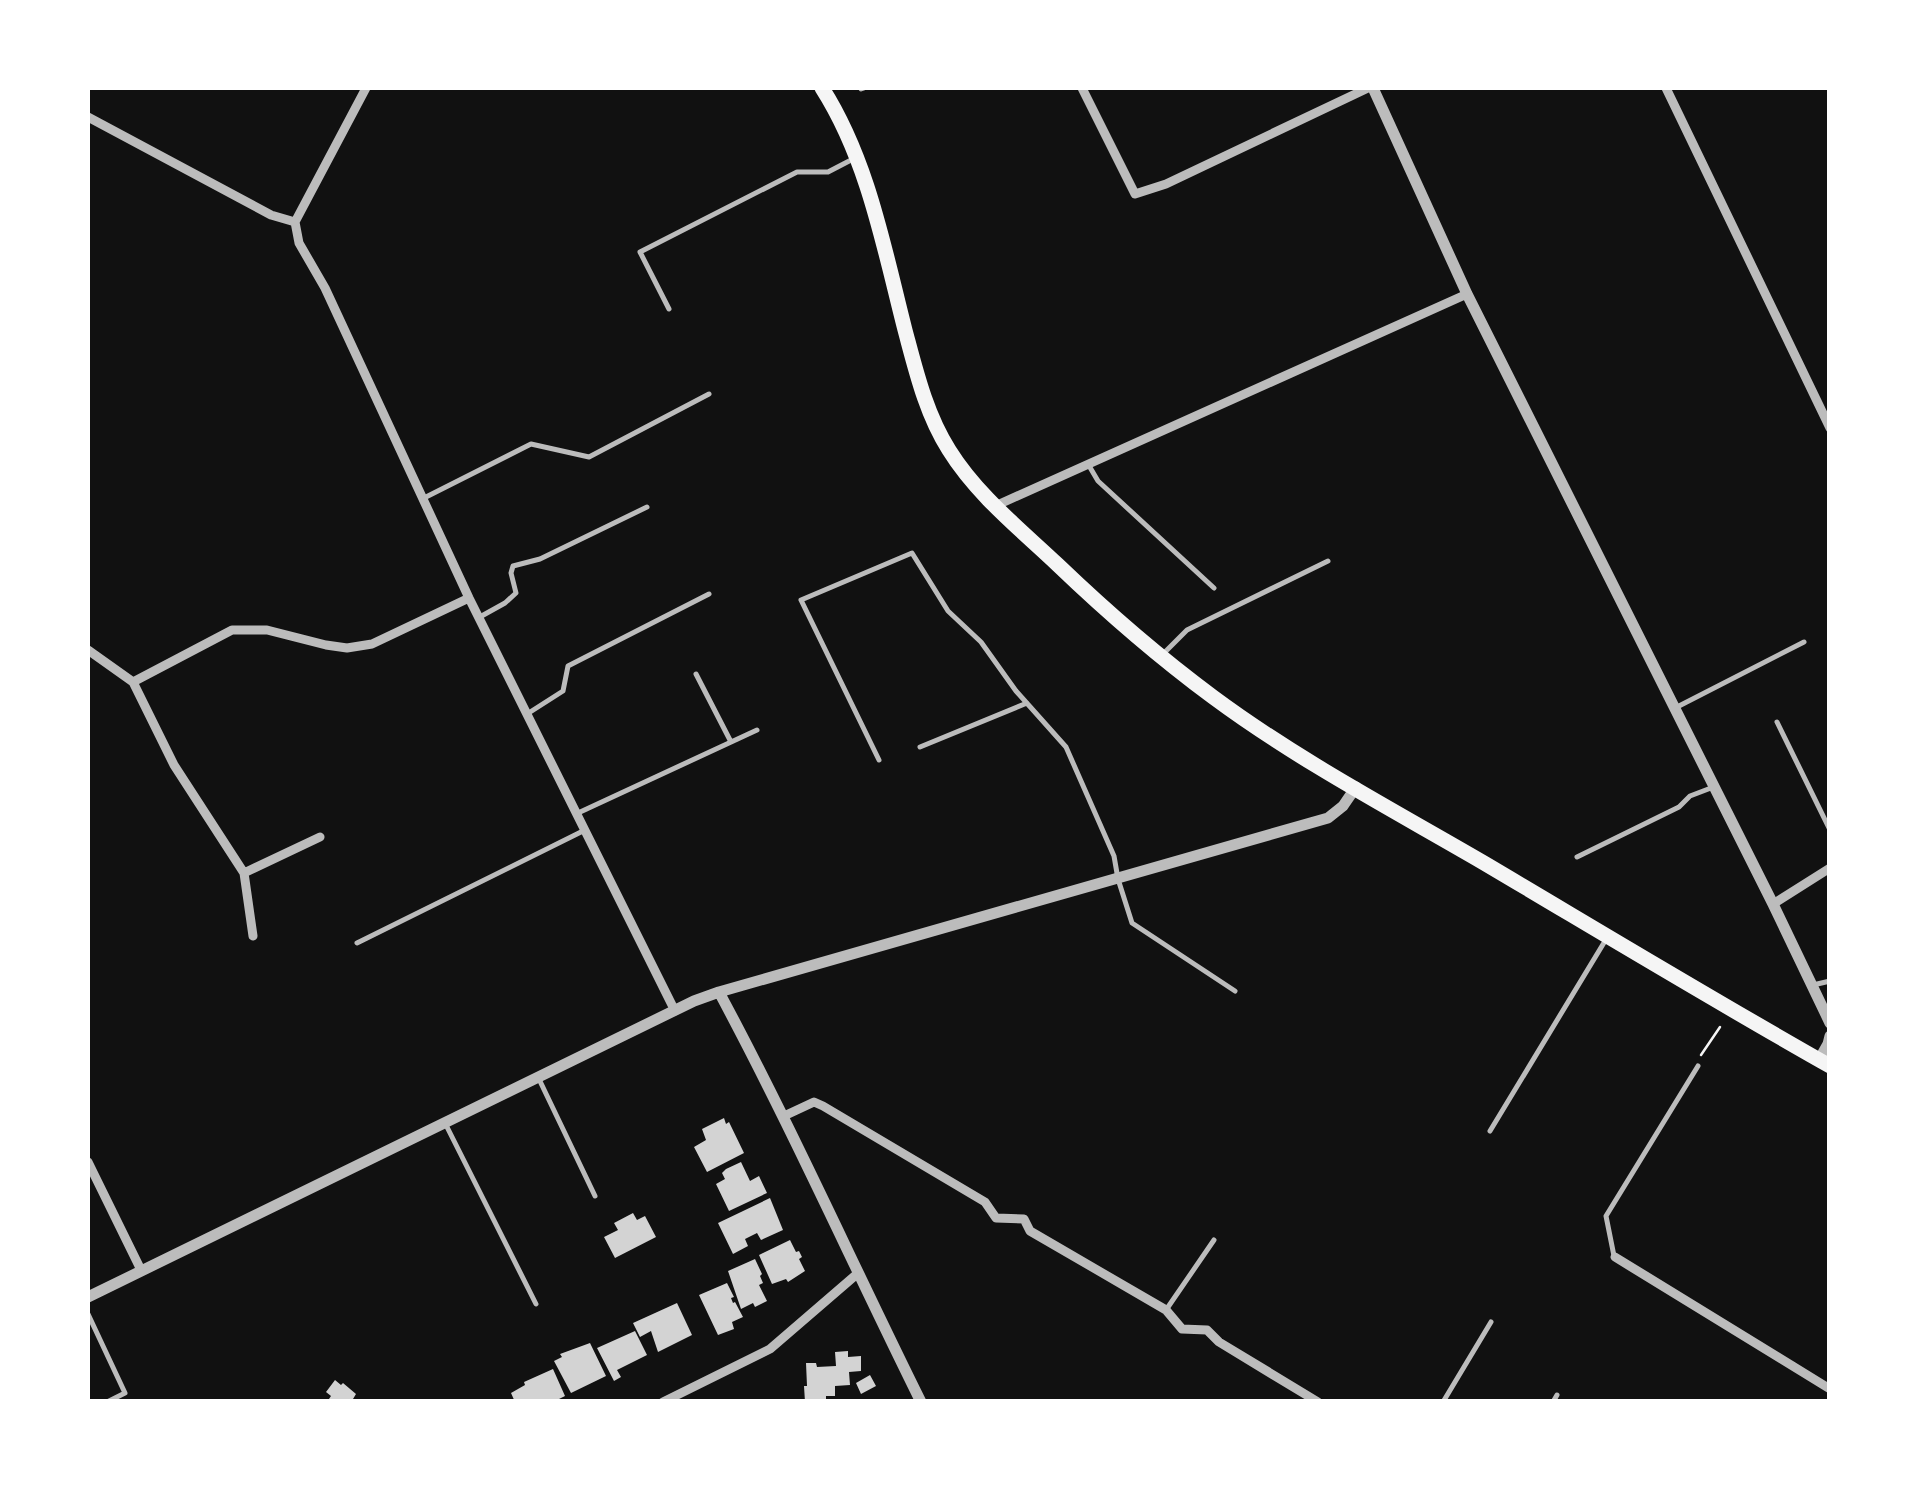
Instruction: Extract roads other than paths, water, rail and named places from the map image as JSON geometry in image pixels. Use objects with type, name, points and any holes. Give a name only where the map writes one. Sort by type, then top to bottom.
[{"type":"main road","points":[[822,88],[846,133],[867,186],[918,378],[934,421],[948,449],[995,506],[1080,587],[1213,698],[1356,788],[1824,1063]]},
{"type":"street","points":[[366,88],[295,222],[299,243],[324,288],[478,618],[675,1011]]},
{"type":"street","points":[[1082,88],[1135,194],[1166,184],[1370,88],[1467,294],[1830,1023]]},
{"type":"street","points":[[1666,88],[1830,428]]},
{"type":"street","points":[[88,118],[271,215],[295,222]]},
{"type":"street","points":[[995,506],[1467,294]]},
{"type":"street","points":[[133,682],[232,630],[267,630],[347,648],[372,644],[469,598]]},
{"type":"street","points":[[88,650],[133,682],[174,765],[244,873],[254,936]]},
{"type":"street","points":[[88,1297],[719,992],[1328,818],[1356,788]]},
{"type":"street","points":[[244,873],[320,837]]},
{"type":"street","points":[[1773,904],[1830,868]]},
{"type":"street","points":[[719,992],[784,1116],[921,1402]]},
{"type":"street","points":[[1824,1063],[1830,1036]]},
{"type":"street","points":[[784,1116],[814,1102],[823,1106],[985,1202],[996,1218],[1024,1219],[1030,1231],[1166,1310],[1182,1329],[1207,1330],[1219,1342],[1318,1402]]},
{"type":"street","points":[[88,1162],[140,1270]]},
{"type":"street","points":[[1614,1257],[1830,1389]]},
{"type":"street","points":[[663,1402],[770,1348],[857,1274]]},
{"type":"lane","points":[[669,309],[640,252],[797,172],[828,172],[856,158]]},
{"type":"lane","points":[[424,498],[531,444],[589,457],[709,394]]},
{"type":"lane","points":[[1088,464],[1098,480],[1214,588]]},
{"type":"lane","points":[[478,618],[506,604],[516,593],[513,566],[540,558],[647,507]]},
{"type":"lane","points":[[879,760],[802,600],[912,553],[948,611],[982,642],[1026,702],[1066,747],[1114,856],[1132,923],[1235,991]]},
{"type":"lane","points":[[1160,656],[1186,630],[1328,561]]},
{"type":"lane","points":[[527,714],[563,691],[568,666],[709,594]]},
{"type":"lane","points":[[1675,708],[1804,642]]},
{"type":"lane","points":[[696,674],[730,742]]},
{"type":"lane","points":[[920,747],[1026,702]]},
{"type":"lane","points":[[1777,722],[1830,830]]},
{"type":"lane","points":[[576,814],[757,730]]},
{"type":"lane","points":[[1577,857],[1714,787]]},
{"type":"lane","points":[[357,943],[584,830]]},
{"type":"lane","points":[[1490,1131],[1608,936]]},
{"type":"lane","points":[[1813,985],[1830,981]]},
{"type":"lane","points":[[1614,1257],[1606,1216],[1698,1066]]},
{"type":"lane","points":[[538,1077],[595,1196]]},
{"type":"lane","points":[[445,1123],[536,1304]]},
{"type":"lane","points":[[1166,1310],[1214,1240]]},
{"type":"lane","points":[[88,1314],[125,1393],[107,1402]]},
{"type":"lane","points":[[1443,1402],[1492,1322]]},
{"type":"lane","points":[[1553,1402],[1557,1394]]}]
